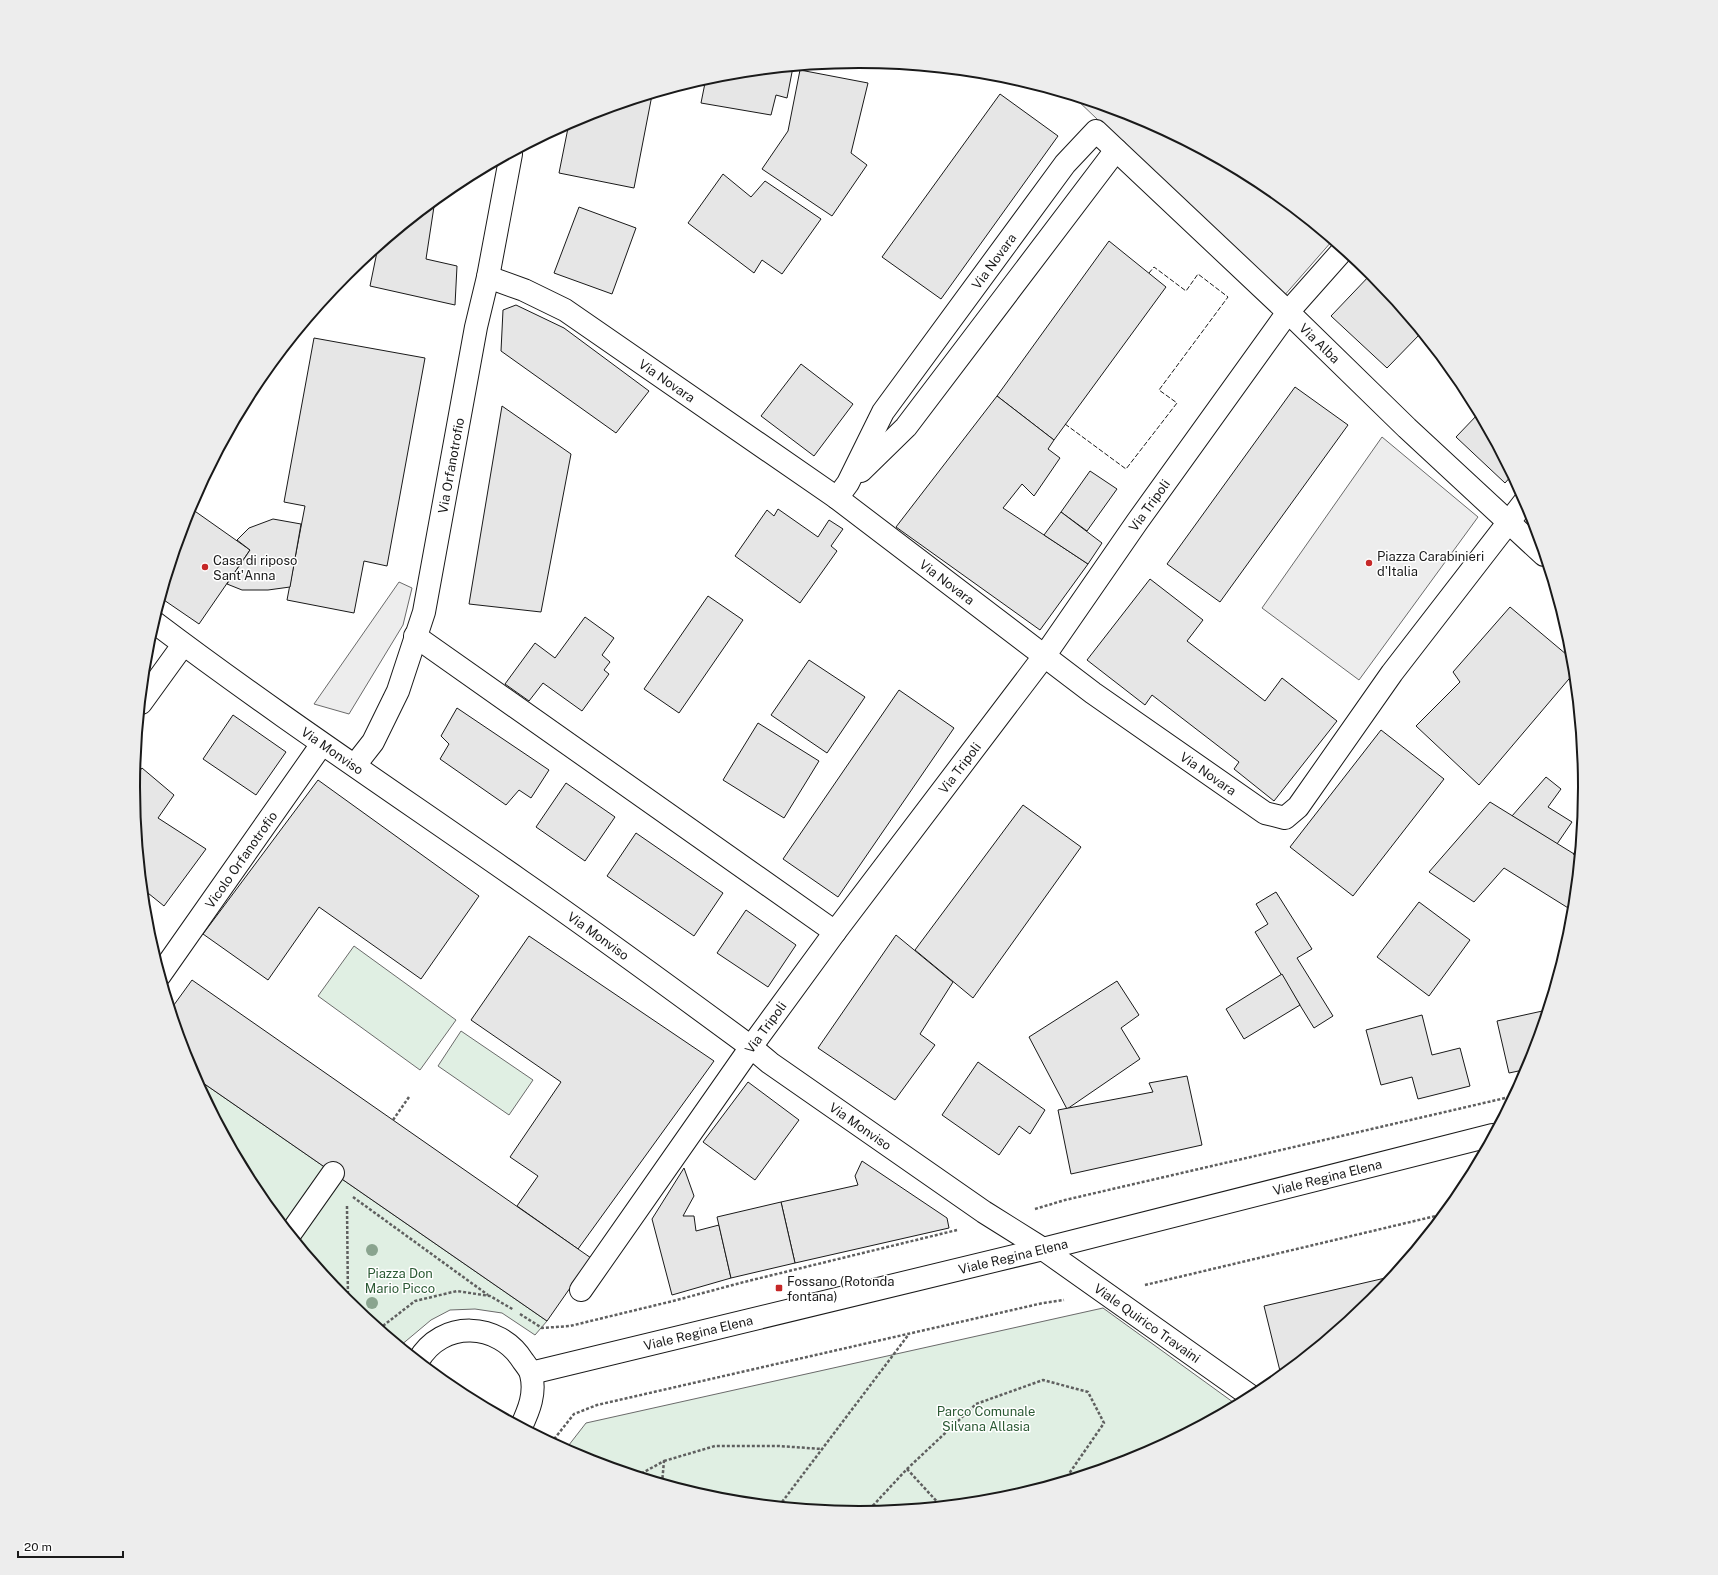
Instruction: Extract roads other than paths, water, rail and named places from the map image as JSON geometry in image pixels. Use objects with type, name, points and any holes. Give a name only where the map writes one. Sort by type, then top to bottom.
[{"type":"street","name":"Via Alba","points":[[1096,132],[1288,312],[1407,428],[1537,549]]},
{"type":"street","name":"Via Novara","points":[[843,491],[883,412],[1065,164],[1096,132]]},
{"type":"street","points":[[843,491],[906,427],[1116,150]]},
{"type":"street","name":"Via Orfanotrofio","points":[[356,766],[373,742],[398,691],[424,612],[476,327],[488,277],[510,158]]},
{"type":"street","name":"Via Tripoli","points":[[581,1290],[751,1047],[835,932],[1045,655],[1137,522],[1288,312],[1340,253]]},
{"type":"street","name":"Via Novara","points":[[488,277],[524,290],[565,310],[843,491],[1093,693],[1265,813],[1285,818],[1298,807],[1392,673],[1508,522]]},
{"type":"street","points":[[1508,522],[1521,506]]},
{"type":"street","name":"Via Monviso","points":[[158,625],[183,645],[322,744],[521,881],[751,1047],[783,1072],[998,1221],[1043,1249]]},
{"type":"street","points":[[415,636],[835,932]]},
{"type":"street","points":[[146,696],[183,645]]},
{"type":"street","name":"Vicolo Orfanotrofio","points":[[163,970],[322,744]]},
{"type":"street","name":"Viale Regina Elena","points":[[531,1373],[1043,1249],[1488,1136]]},
{"type":"street","points":[[292,1231],[330,1177]]},
{"type":"street","name":"Viale Quirico Travaini","points":[[1043,1249],[1247,1393]]},
{"type":"street","points":[[421,1358],[431,1345],[447,1335],[466,1330],[485,1331],[502,1339],[517,1351],[531,1373],[532,1387],[530,1408],[523,1423]]},
{"type":"place","name":"Piazza Carabinieri d'Italia","points":[[1369,563]]},
{"type":"place","name":"Casa di riposo Sant'Anna","points":[[205,567]]},
{"type":"place","name":"Fossano (Rotonda fontana)","points":[[779,1288]]},
{"type":"park label","name":"Piazza Don Mario Picco","points":[[400,1280]]},
{"type":"park label","name":"Parco Comunale Silvana Allasia","points":[[986,1418]]}]
